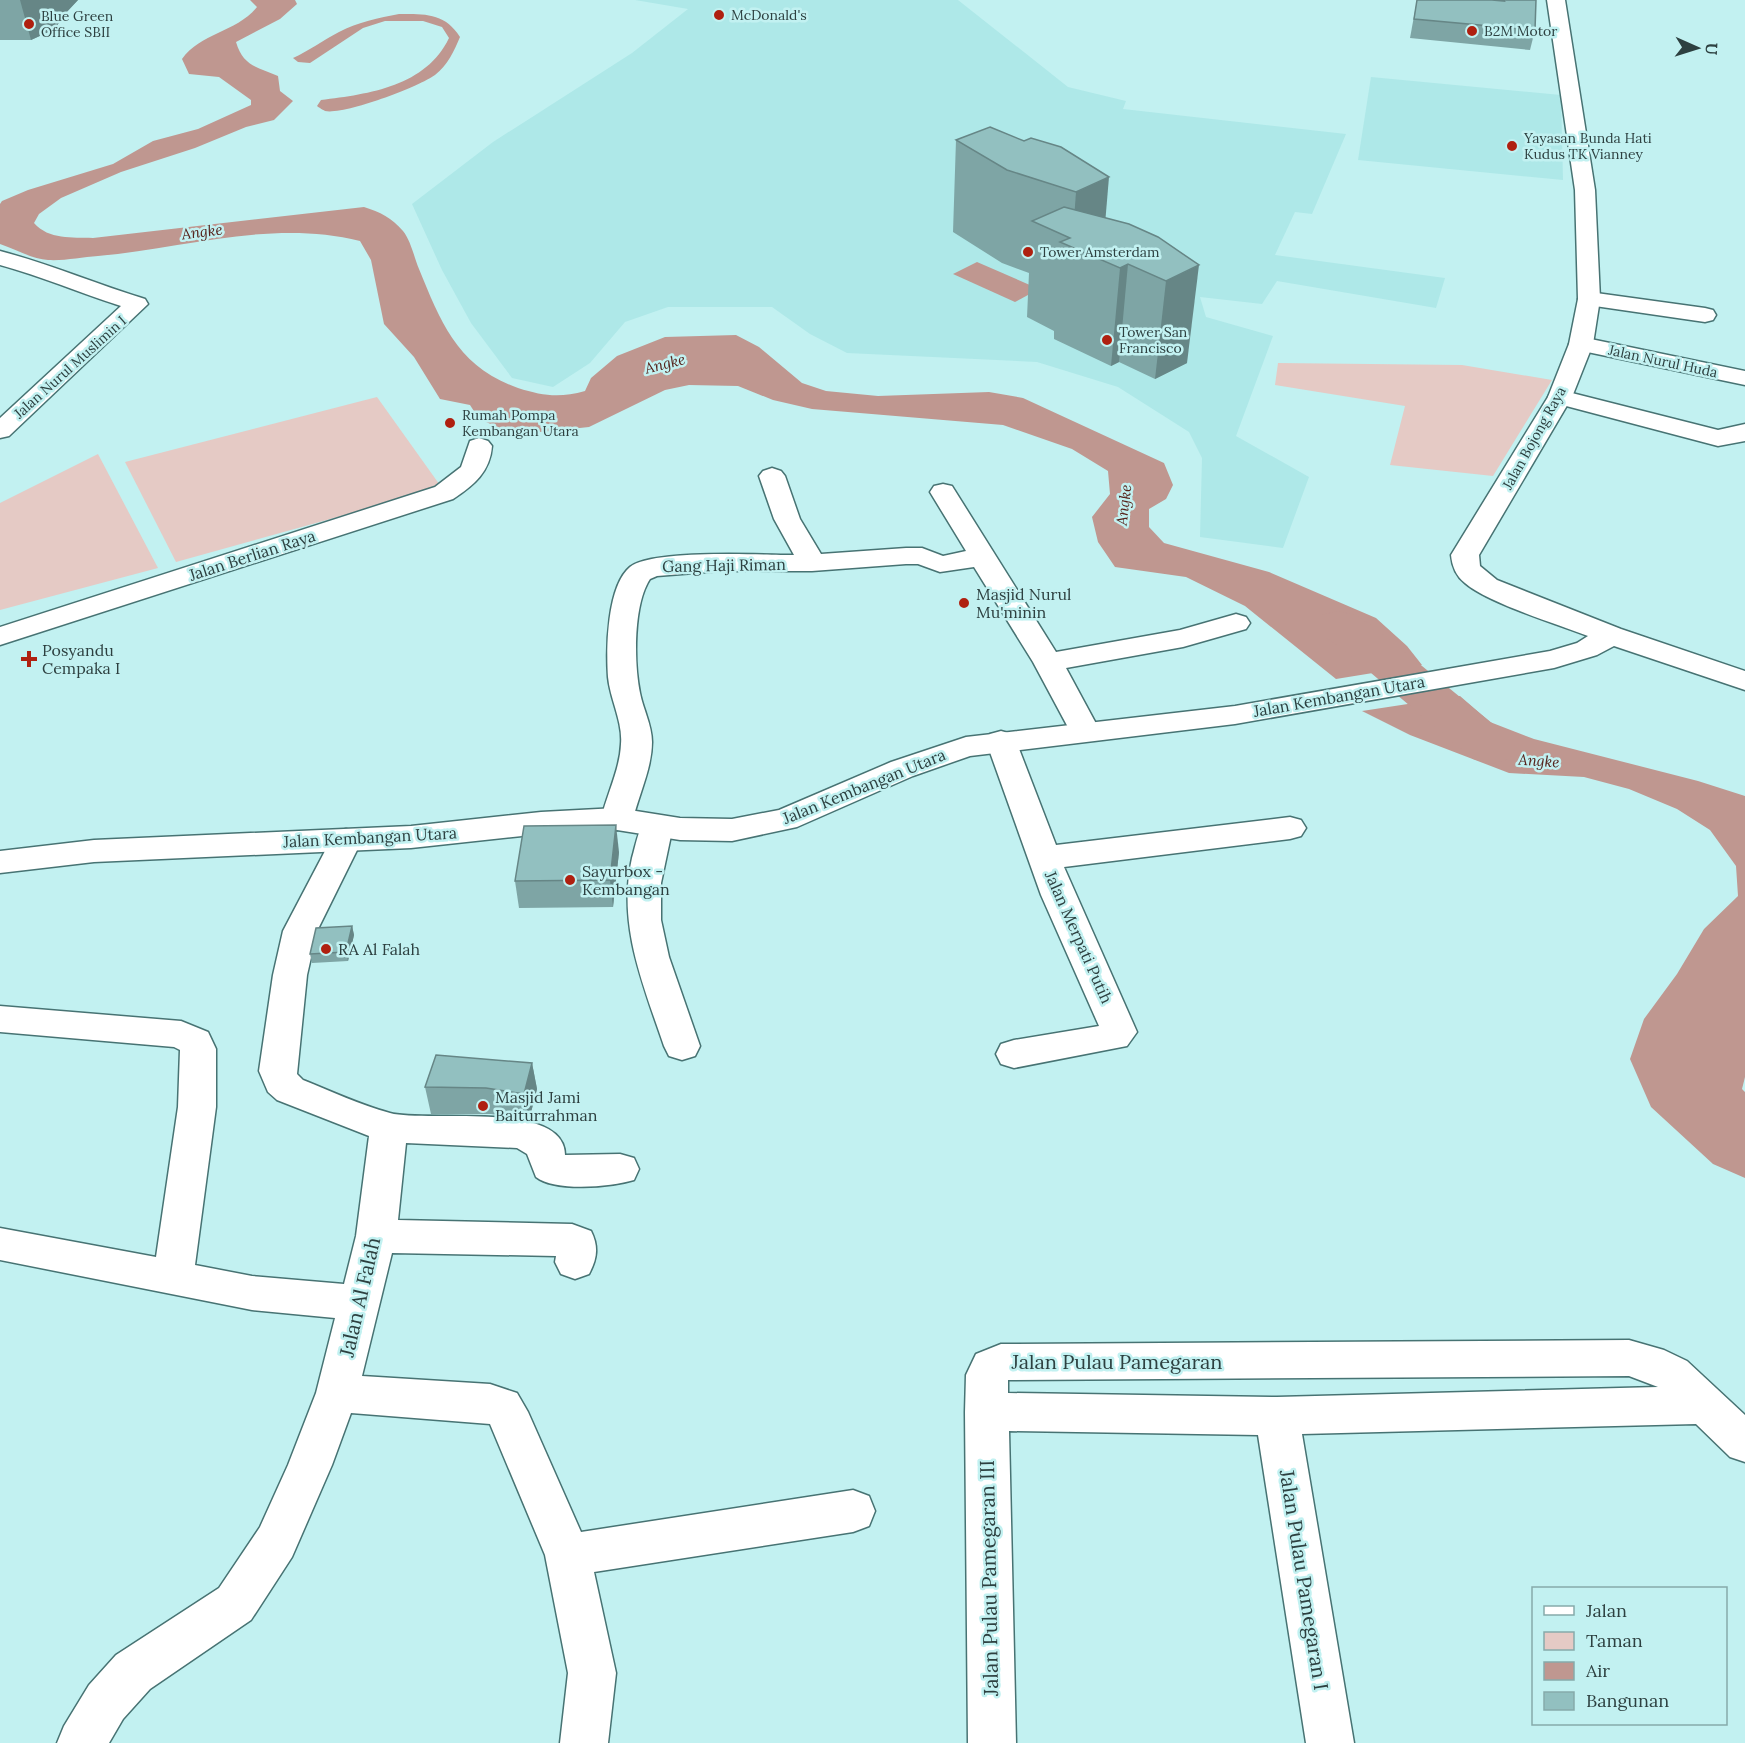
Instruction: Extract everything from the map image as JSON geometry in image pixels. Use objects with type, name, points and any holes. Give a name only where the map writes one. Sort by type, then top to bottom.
[{"type":"street","name":"Jalan Bojong Raya","points":[[1556,0],[1585,190],[1589,299],[1581,344],[1560,397],[1465,555],[1465,566],[1470,574],[1487,586],[1611,635],[1745,681]]},
{"type":"street","name":"Jalan Nurul Muslimin I","points":[[0,258],[134,301],[137,307],[90,345],[0,430]]},
{"type":"street","points":[[1589,299],[1705,315]]},
{"type":"street","name":"Jalan Nurul Huda","points":[[1581,344],[1745,378]]},
{"type":"street","points":[[1560,397],[1718,438],[1730,438],[1745,432]]},
{"type":"street","name":"Jalan Berlian Raya","points":[[0,636],[444,493],[474,470],[479,462],[479,446]]},
{"type":"street","points":[[772,477],[787,519],[812,563],[919,556],[941,564],[972,558],[986,561]]},
{"type":"street","points":[[943,492],[1048,662],[1085,731]]},
{"type":"street","name":"Gang Haji Riman","points":[[617,819],[637,741],[624,690],[621,665],[629,599],[639,573],[653,567],[676,564],[812,563]]},
{"type":"street","points":[[1048,662],[1183,638],[1236,623]]},
{"type":"street","name":"Jalan Kembangan Utara","points":[[0,862],[153,847],[346,840],[617,819],[657,826],[714,831],[786,819],[934,757],[966,747],[1085,731],[1235,715],[1554,659],[1587,649],[1611,635]]},
{"type":"street","name":"Jalan Merpati Putih","points":[[1002,741],[1058,895],[1119,1032],[1114,1037],[1014,1054]]},
{"type":"street","points":[[657,826],[645,873],[643,904],[647,937],[682,1046]]},
{"type":"street","points":[[1044,858],[1290,828]]},
{"type":"street","points":[[346,840],[300,931],[290,975],[278,1071],[281,1082],[290,1090],[328,1102],[389,1128],[524,1134],[546,1147],[545,1159],[548,1167],[556,1171],[620,1169]]},
{"type":"street","points":[[0,1019],[181,1034],[195,1042],[198,1049],[197,1107],[172,1276]]},
{"type":"street","name":"Jalan Al Falah","points":[[81,1743],[106,1702],[133,1672],[235,1604],[276,1542],[310,1465],[337,1393],[376,1236],[389,1128]]},
{"type":"street","points":[[376,1236],[572,1240],[577,1243],[575,1262]]},
{"type":"street","points":[[0,1244],[252,1293],[361,1303]]},
{"type":"street","name":"Jalan Pulau Pamegaran","points":[[986,1412],[987,1375],[991,1367],[1001,1362],[1629,1358],[1649,1363],[1672,1374],[1745,1443]]},
{"type":"street","points":[[337,1393],[501,1406],[507,1412],[568,1555],[592,1673],[584,1743]]},
{"type":"street","points":[[986,1412],[1277,1416],[1706,1405]]},
{"type":"street","name":"Jalan Pulau Pamegaran III","points":[[986,1412],[992,1743]]},
{"type":"street","name":"Jalan Pulau Pamegaran I","points":[[1277,1416],[1330,1743]]},
{"type":"street","points":[[568,1555],[853,1511]]},
{"type":"shaded area","points":[[635,0],[958,0],[1068,87],[1126,101],[1123,109],[1346,134],[1312,214],[1295,212],[1275,255],[1445,278],[1436,308],[1277,281],[1262,304],[1200,297],[1206,317],[1273,336],[1236,436],[1309,477],[1283,548],[1200,537],[1202,458],[1189,432],[1118,387],[1037,362],[847,353],[810,334],[772,307],[668,307],[625,322],[590,363],[553,387],[512,378],[471,323],[442,270],[412,204],[493,142],[632,53],[688,9]]},
{"type":"shaded area","points":[[1371,77],[1561,95],[1563,180],[1358,160]]},
{"type":"green space","points":[[1278,363],[1462,365],[1552,380],[1493,476],[1390,465],[1405,406],[1275,385]]},
{"type":"green space","points":[[377,397],[442,488],[176,562],[125,462]]},
{"type":"green space","points":[[98,454],[158,568],[0,610],[0,503]]},
{"type":"water","points":[[250,0],[295,0],[297,4],[280,19],[236,42],[247,61],[257,68],[278,76],[280,91],[293,101],[274,120],[246,127],[195,148],[121,172],[61,198],[39,214],[34,223],[54,235],[93,238],[364,207],[370,209],[390,219],[406,235],[444,325],[466,355],[497,379],[536,393],[568,395],[585,391],[591,378],[617,356],[665,337],[736,335],[759,347],[802,383],[826,391],[878,396],[989,392],[1023,398],[1164,463],[1173,485],[1166,499],[1149,509],[1149,527],[1164,543],[1269,572],[1376,618],[1407,646],[1422,665],[1336,679],[1245,606],[1186,577],[1115,567],[1098,542],[1092,517],[1110,494],[1108,471],[1072,449],[1003,425],[812,409],[773,400],[738,386],[689,385],[665,390],[589,427],[542,432],[500,428],[479,419],[470,405],[440,399],[414,357],[384,324],[371,260],[360,241],[327,235],[262,234],[54,260],[36,258],[0,244],[0,204],[2,201],[28,190],[113,164],[153,141],[198,129],[251,105],[251,100],[219,77],[189,74],[182,59],[198,43],[249,15],[257,7]]},
{"type":"water","points":[[399,14],[434,16],[454,29],[460,37],[444,67],[426,80],[364,105],[335,111],[325,111],[317,106],[321,100],[358,95],[395,85],[426,67],[439,54],[449,38],[442,27],[423,21],[385,21],[363,28],[310,63],[298,62],[293,58],[346,29]]},
{"type":"water","points":[[977,262],[1039,289],[1015,302],[953,274]]},
{"type":"water","points":[[1460,696],[1490,722],[1534,739],[1698,781],[1745,796],[1745,1077],[1742,1089],[1745,1092],[1745,1178],[1713,1164],[1651,1107],[1630,1059],[1644,1019],[1677,974],[1704,929],[1738,896],[1736,866],[1710,830],[1677,809],[1629,789],[1584,777],[1509,773],[1410,735],[1362,711]]},
{"type":"building","points":[[1417,0],[1536,0],[1535,30],[1414,19]]},
{"type":"building","points":[[990,127],[1024,141],[1031,138],[1061,147],[1109,177],[1076,192],[1007,170],[956,140]]},
{"type":"building","points":[[1064,207],[1129,224],[1158,237],[1199,265],[1166,281],[1128,264],[1120,268],[1060,242],[1070,238],[1032,221]]},
{"type":"building","points":[[616,825],[610,880],[515,881],[524,826]]},
{"type":"building","points":[[352,926],[346,952],[310,954],[316,928]]},
{"type":"building","points":[[436,1055],[532,1063],[524,1094],[486,1088],[425,1087]]},
{"type":"waterway","name":"Angke","points":[[1338,625],[1356,636],[1491,748]]},
{"type":"place","name":"McDonald's","points":[[719,15]]},
{"type":"place","name":"Blue Green Office SBII","points":[[29,24]]},
{"type":"place","name":"B2M Motor","points":[[1472,31]]},
{"type":"place","name":"Yayasan Bunda Hati Kudus TK Vianney","points":[[1512,146]]},
{"type":"place","name":"Tower Amsterdam","points":[[1028,252]]},
{"type":"place","name":"Tower San Francisco","points":[[1107,340]]},
{"type":"place","name":"Rumah Pompa Kembangan Utara","points":[[450,423]]},
{"type":"place","name":"Masjid Nurul Mu'minin","points":[[964,603]]},
{"type":"place","name":"Posyandu Cempaka I","points":[[29,659]]},
{"type":"place","name":"Sayurbox - Kembangan","points":[[570,880]]},
{"type":"place","name":"RA Al Falah","points":[[326,949]]},
{"type":"place","name":"Masjid Jami Baiturrahman","points":[[483,1106]]}]
